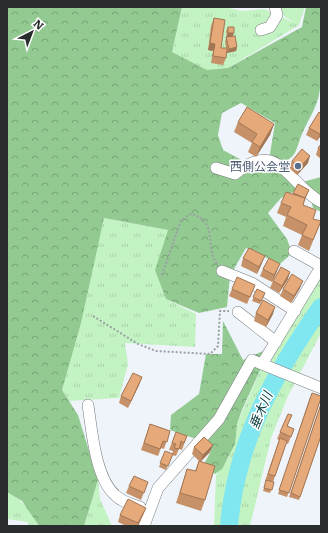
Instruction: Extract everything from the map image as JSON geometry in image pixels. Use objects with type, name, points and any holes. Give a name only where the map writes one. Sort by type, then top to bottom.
[{"type":"street","points":[[261,30],[270,27],[276,15],[275,7]]},
{"type":"street","points":[[216,168],[235,174],[247,163],[269,160],[280,164],[310,196],[321,202]]},
{"type":"street","points":[[262,364],[321,267],[294,251]]},
{"type":"street","points":[[222,271],[252,283],[295,311]]},
{"type":"street","points":[[238,312],[276,342]]},
{"type":"street","points":[[144,526],[158,488],[220,419],[252,360],[321,388]]},
{"type":"street","points":[[88,405],[96,453],[104,481],[114,494],[122,500],[149,510]]},
{"type":"path","points":[[162,275],[181,220],[191,214],[200,216],[206,224],[210,238],[212,258],[222,271]]},
{"type":"path","points":[[92,316],[138,344],[156,351],[210,354],[218,346],[220,311],[238,312]]},
{"type":"green space","points":[[7,7],[182,7],[172,52],[207,70],[228,68],[302,27],[306,7],[321,7],[322,62],[319,95],[297,149],[293,155],[280,164],[269,160],[275,123],[241,103],[222,113],[218,135],[223,150],[247,163],[262,162],[299,183],[321,177],[321,212],[313,208],[310,196],[295,191],[281,198],[268,213],[287,239],[292,253],[280,264],[246,248],[230,276],[227,307],[199,313],[166,299],[155,270],[168,230],[104,218],[81,323],[62,390],[78,415],[98,480],[84,526],[39,526],[22,501],[7,492]]},
{"type":"green space","points":[[182,7],[224,7],[242,11],[264,9],[295,23],[284,16],[280,7],[305,7],[299,25],[228,68],[208,75],[172,52]]},
{"type":"green space","points":[[104,218],[168,230],[166,299],[196,314],[195,347],[125,343],[128,364],[119,398],[69,401],[62,390]]},
{"type":"green space","points":[[321,266],[321,333],[288,396],[271,438],[250,526],[214,526],[216,475],[229,457],[237,424],[269,350]]},
{"type":"green space","points":[[223,321],[243,360],[270,348],[242,410],[237,424],[235,444],[222,469],[215,474],[203,466],[211,451],[202,441],[170,430],[171,415],[199,394],[206,354],[222,354]]},
{"type":"green space","points":[[98,480],[100,499],[112,526],[84,526]]},
{"type":"green space","points":[[7,490],[29,510],[38,526],[29,526],[28,522],[7,519]]},
{"type":"building","points":[[214,18],[225,20],[221,48],[227,48],[226,58],[213,56],[215,44],[210,43]]},
{"type":"building","points":[[228,27],[234,27],[234,33],[228,33]]},
{"type":"building","points":[[235,36],[237,47],[229,49],[226,37]]},
{"type":"building","points":[[247,107],[274,124],[260,147],[252,142],[257,134],[238,122]]},
{"type":"building","points":[[319,112],[321,114],[320,134],[309,128]]},
{"type":"building","points":[[302,149],[310,156],[300,167],[292,161]]},
{"type":"building","points":[[298,184],[309,190],[305,198],[293,193]]},
{"type":"building","points":[[286,192],[305,198],[303,205],[316,210],[313,219],[321,221],[313,240],[302,235],[307,225],[287,215],[291,207],[281,203]]},
{"type":"building","points":[[249,248],[265,256],[259,267],[243,258]]},
{"type":"building","points":[[269,258],[280,264],[274,275],[263,269]]},
{"type":"building","points":[[281,267],[290,272],[282,286],[273,281]]},
{"type":"building","points":[[292,274],[303,281],[294,296],[283,289]]},
{"type":"building","points":[[237,277],[255,285],[250,297],[232,289]]},
{"type":"building","points":[[257,289],[265,293],[261,301],[253,297]]},
{"type":"building","points":[[263,300],[275,307],[268,320],[256,313]]},
{"type":"building","points":[[133,373],[142,377],[131,401],[121,396]]},
{"type":"building","points":[[312,393],[321,396],[321,398],[289,493],[279,490]]},
{"type":"building","points":[[321,404],[321,436],[300,497],[291,493]]},
{"type":"building","points":[[288,414],[292,415],[287,426],[294,429],[291,437],[280,432]]},
{"type":"building","points":[[150,424],[170,431],[167,442],[163,441],[160,449],[144,443]]},
{"type":"building","points":[[176,432],[187,436],[184,443],[181,441],[179,449],[174,448],[176,444],[172,443]]},
{"type":"building","points":[[204,437],[213,445],[203,455],[194,447]]},
{"type":"building","points":[[280,438],[287,441],[275,476],[268,474]]},
{"type":"building","points":[[165,451],[173,454],[168,466],[160,463]]},
{"type":"building","points":[[199,461],[215,466],[205,500],[180,493],[187,469],[196,471]]},
{"type":"building","points":[[134,476],[148,482],[144,493],[129,486]]},
{"type":"building","points":[[266,480],[274,482],[272,490],[264,488]]},
{"type":"building","points":[[128,499],[146,508],[138,523],[120,515]]},
{"type":"waterway","name":"垂木川","points":[[229,526],[233,495],[240,466],[249,437],[260,410],[288,358],[321,307]]},
{"type":"place","name":"西側公会堂","points":[[298,166]]}]
